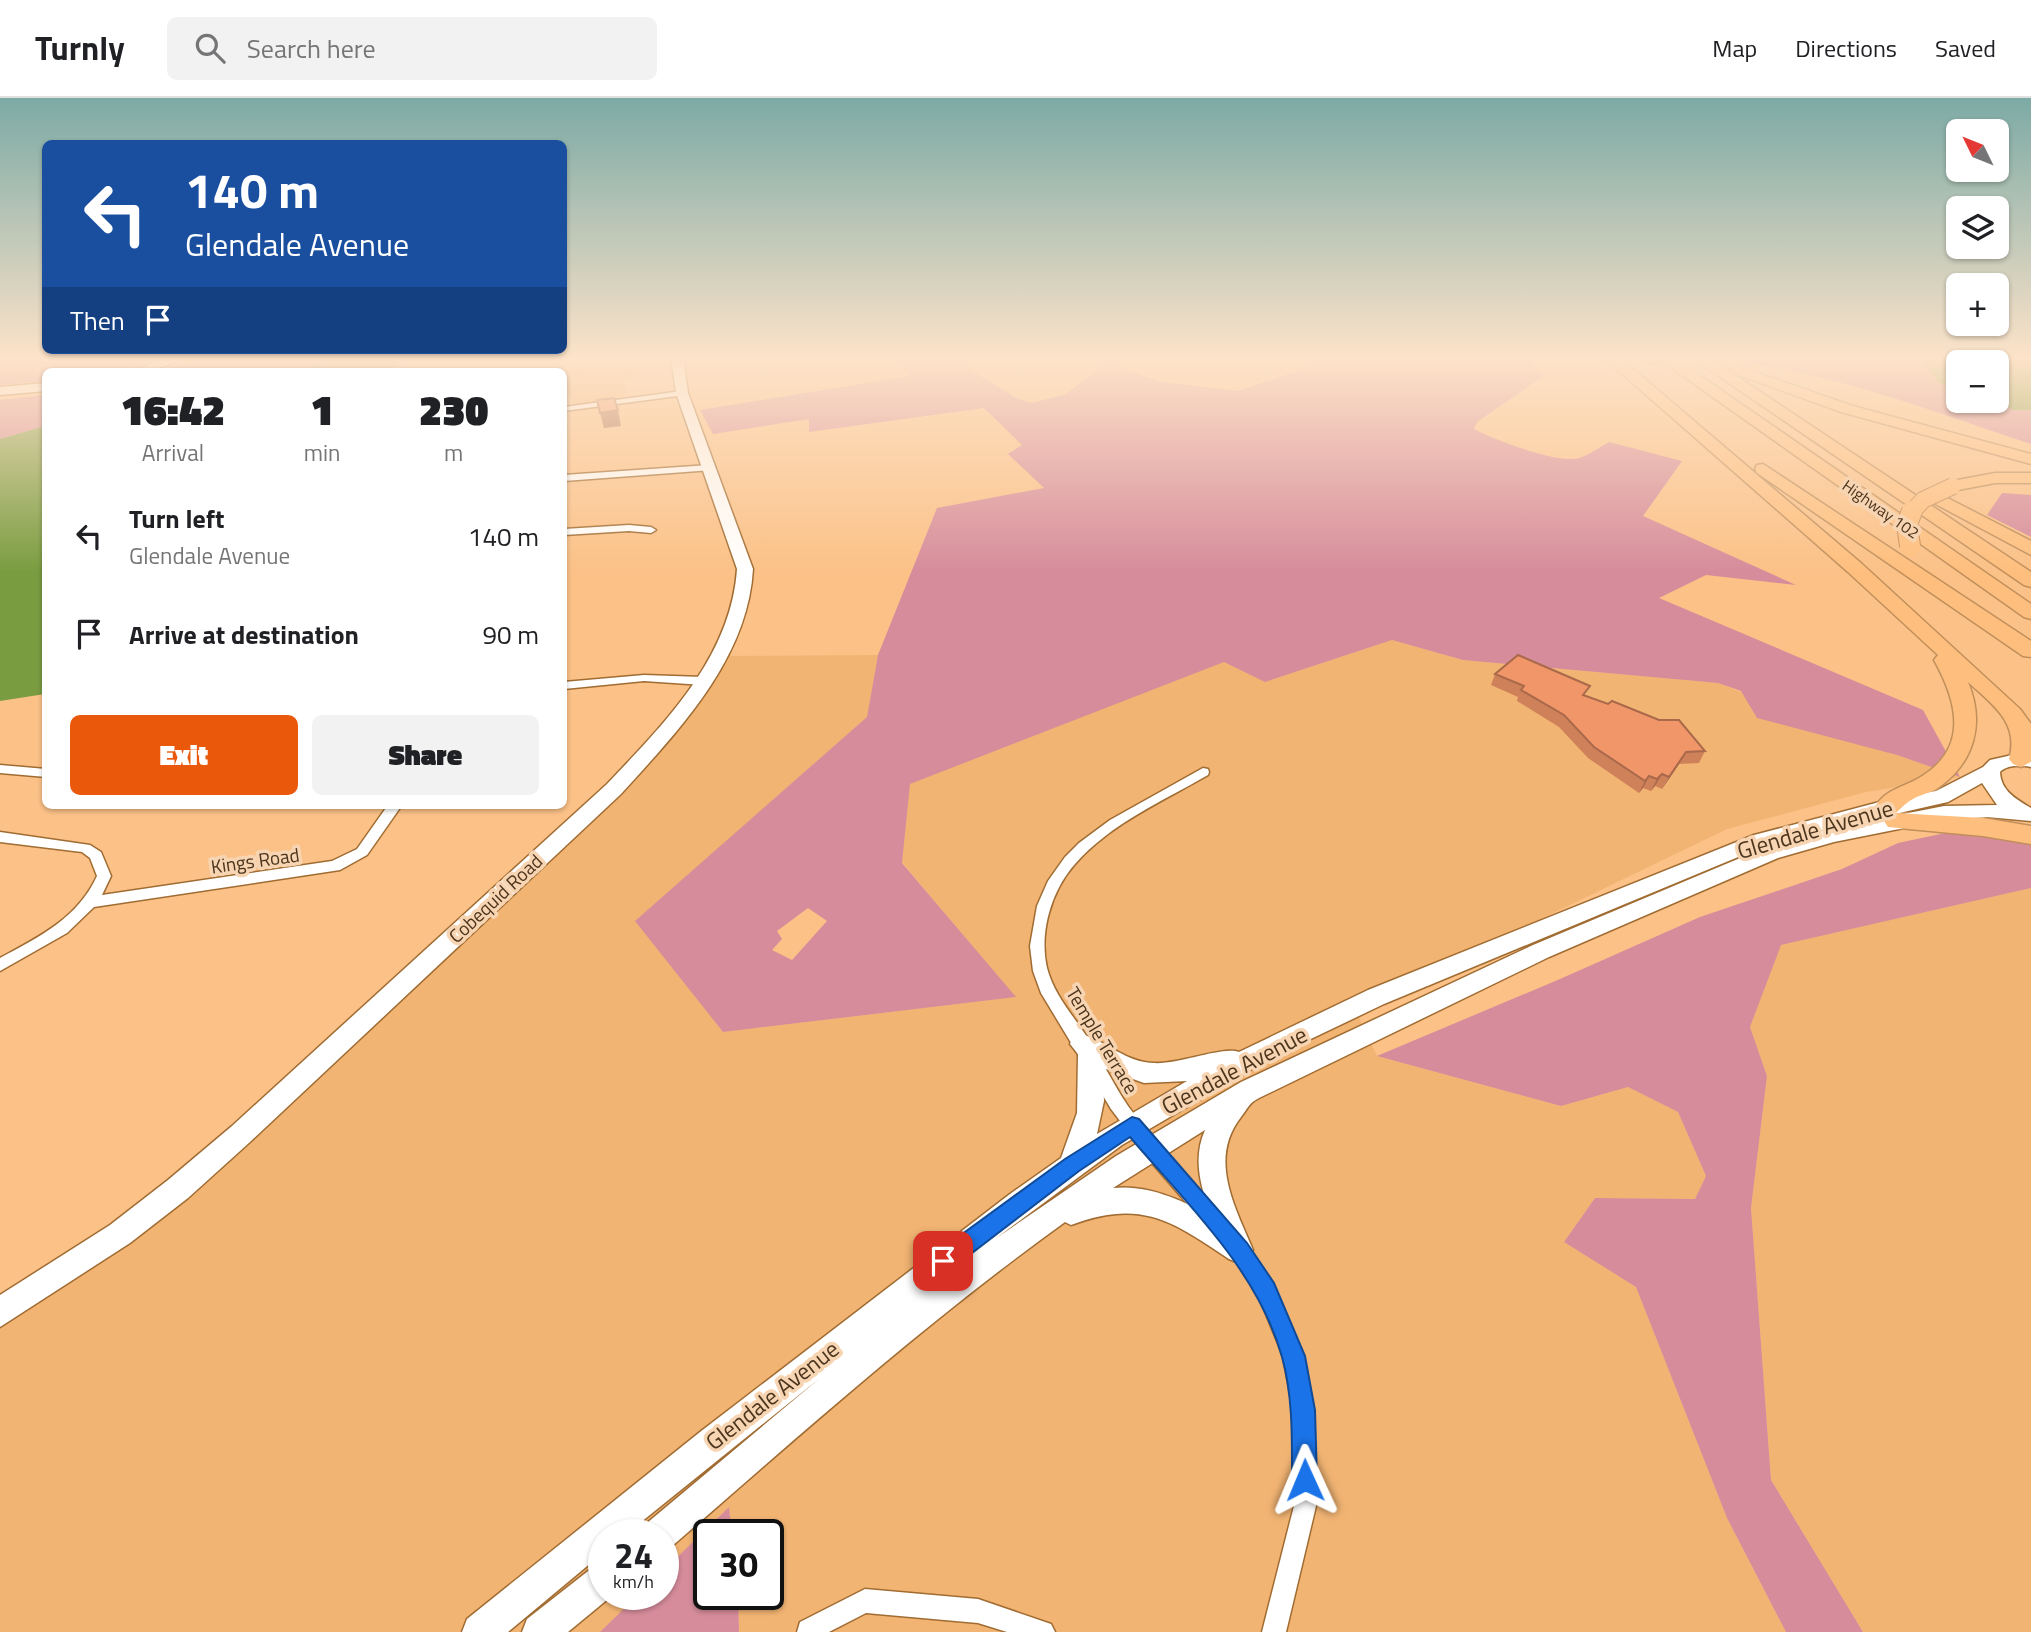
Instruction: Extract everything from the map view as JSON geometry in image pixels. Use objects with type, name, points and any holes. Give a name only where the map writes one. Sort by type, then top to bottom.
[{"type":"highway","points":[[1693,429],[1855,568],[2019,720],[2025,733],[2026,760]]},
{"type":"highway","points":[[1707,429],[1765,471],[2031,651]]},
{"type":"highway","name":"Highway 102","points":[[1765,429],[2031,613]]},
{"type":"highway","name":"Highway 102","points":[[1809,429],[2031,581]]},
{"type":"highway","points":[[1825,429],[2031,549]]},
{"type":"highway","points":[[1923,429],[2031,459]]},
{"type":"highway","points":[[2008,635],[1930,573],[1910,546],[1905,527],[1913,508],[1936,492],[1995,478],[2031,478]]},
{"type":"highway","points":[[1937,643],[1961,686],[1967,707],[1967,731],[1958,755],[1926,785],[1903,794],[1892,814],[1983,827],[2030,822]]},
{"type":"main road","name":"Cobequid Road","points":[[0,1312],[120,1234],[241,1134],[614,789],[668,732],[703,681],[734,624],[746,585],[745,569],[695,429]]},
{"type":"main road","name":"Glendale Avenue","points":[[678,1519],[979,1268],[1125,1164],[1250,1090],[1541,951],[1771,853],[1833,835],[1941,797],[1990,771],[1997,764],[2026,760]]},
{"type":"main road","points":[[1990,771],[1990,780],[1996,792],[2030,822]]},
{"type":"main road","name":"Glendale Avenue","points":[[480,1632],[813,1363],[1072,1165],[1132,1125],[1260,1052],[1376,998],[1761,840],[1892,814]]},
{"type":"main road","points":[[1086,1050],[1148,1074],[1179,1073],[1260,1052]]},
{"type":"main road","points":[[1072,1165],[1090,1122],[1094,1093],[1086,1050]]},
{"type":"main road","points":[[1239,1250],[1215,1189],[1209,1159],[1216,1128],[1250,1090]]},
{"type":"main road","points":[[1039,1226],[1081,1207],[1110,1199],[1147,1202],[1189,1216],[1239,1250]]},
{"type":"main road","points":[[540,1632],[588,1593]]},
{"type":"street","points":[[567,478],[709,468]]},
{"type":"street","points":[[567,532],[629,528],[651,530]]},
{"type":"street","points":[[567,686],[644,678],[703,681]]},
{"type":"street","points":[[0,769],[42,773]]},
{"type":"street","name":"Temple Terrace","points":[[1203,772],[1088,843],[1055,880],[1037,933],[1038,960],[1051,998],[1132,1125],[1239,1250],[1266,1291],[1293,1356],[1303,1410],[1305,1506],[1283,1597]]},
{"type":"street","name":"Kings Road","points":[[93,902],[335,866],[362,852],[387,809]]},
{"type":"street","points":[[0,837],[85,848],[96,855],[104,876],[93,902],[80,917],[0,965]]},
{"type":"street","points":[[1274,1632],[1283,1597]]},
{"type":"street","points":[[1283,1597],[1283,1632]]},
{"type":"street","points":[[808,1630],[865,1601],[978,1611],[1043,1632]]},
{"type":"shaded area","points":[[0,429],[36,429],[0,439]]},
{"type":"shaded area","points":[[42,429],[42,694],[0,701],[0,439]]},
{"type":"shaded area","points":[[710,429],[748,429],[713,434]]},
{"type":"shaded area","points":[[809,429],[834,429],[809,432]]},
{"type":"shaded area","points":[[1005,429],[1474,429],[1511,445],[1556,458],[1579,458],[1609,442],[1682,461],[1643,516],[1796,585],[1706,575],[1659,598],[1923,710],[1960,777],[1897,755],[1757,718],[1741,691],[1718,683],[1463,660],[1392,640],[1265,682],[1224,662],[910,784],[902,863],[1016,997],[723,1032],[635,921],[867,717],[878,655],[937,508],[1044,488],[1008,454],[1022,445]],"holes":[[[808,908],[827,921],[792,960],[772,950],[782,939],[777,931]]]},
{"type":"shaded area","points":[[1986,429],[2031,429],[2031,444]]},
{"type":"shaded area","points":[[2002,493],[2031,495],[2031,537],[1987,515]]},
{"type":"shaded area","points":[[1392,640],[1463,660],[1718,683],[1897,755],[1960,777],[1866,792],[1727,829],[1355,1009],[1377,1056],[1561,1106],[1628,1087],[1678,1112],[1706,1176],[1695,1199],[1595,1198],[1564,1242],[1636,1287],[1727,1518],[1786,1632],[739,1632],[738,1610],[784,1610],[784,1519],[730,1519],[729,1507],[717,1519],[693,1519],[693,1542],[679,1555],[679,1519],[588,1519],[588,1610],[623,1610],[600,1632],[0,1632],[0,1318],[149,1222],[321,1077],[452,941],[549,849],[674,712],[711,656],[878,655],[867,717],[636,921],[723,1032],[1015,997],[902,862],[909,784],[1224,661],[1265,682]]},
{"type":"shaded area","points":[[1950,832],[2031,842],[2031,888],[1781,945],[1750,1027],[1767,1076],[1751,1208],[1771,1480],[1863,1632],[1786,1632],[1727,1518],[1636,1287],[1564,1242],[1595,1198],[1695,1199],[1706,1176],[1678,1112],[1628,1087],[1561,1106],[1377,1056],[1700,917],[1842,869],[1898,843]]},
{"type":"shaded area","points":[[2031,888],[2031,1632],[1863,1632],[1771,1480],[1751,1208],[1767,1076],[1750,1027],[1780,945]]},
{"type":"shaded area","points":[[729,1507],[730,1519],[717,1519]]},
{"type":"shaded area","points":[[693,1542],[693,1610],[738,1610],[739,1632],[600,1632],[623,1610],[679,1610],[679,1555]]},
{"type":"building","points":[[1518,655],[1590,686],[1583,695],[1608,704],[1612,701],[1659,720],[1679,720],[1705,751],[1686,752],[1669,777],[1662,774],[1657,779],[1649,776],[1645,781],[1594,747],[1564,715],[1521,690],[1524,686],[1495,674]]},
{"type":"route","points":[[943,1261],[1072,1165],[1132,1125],[1239,1250],[1266,1291],[1293,1356],[1303,1410],[1305,1480]]}]
